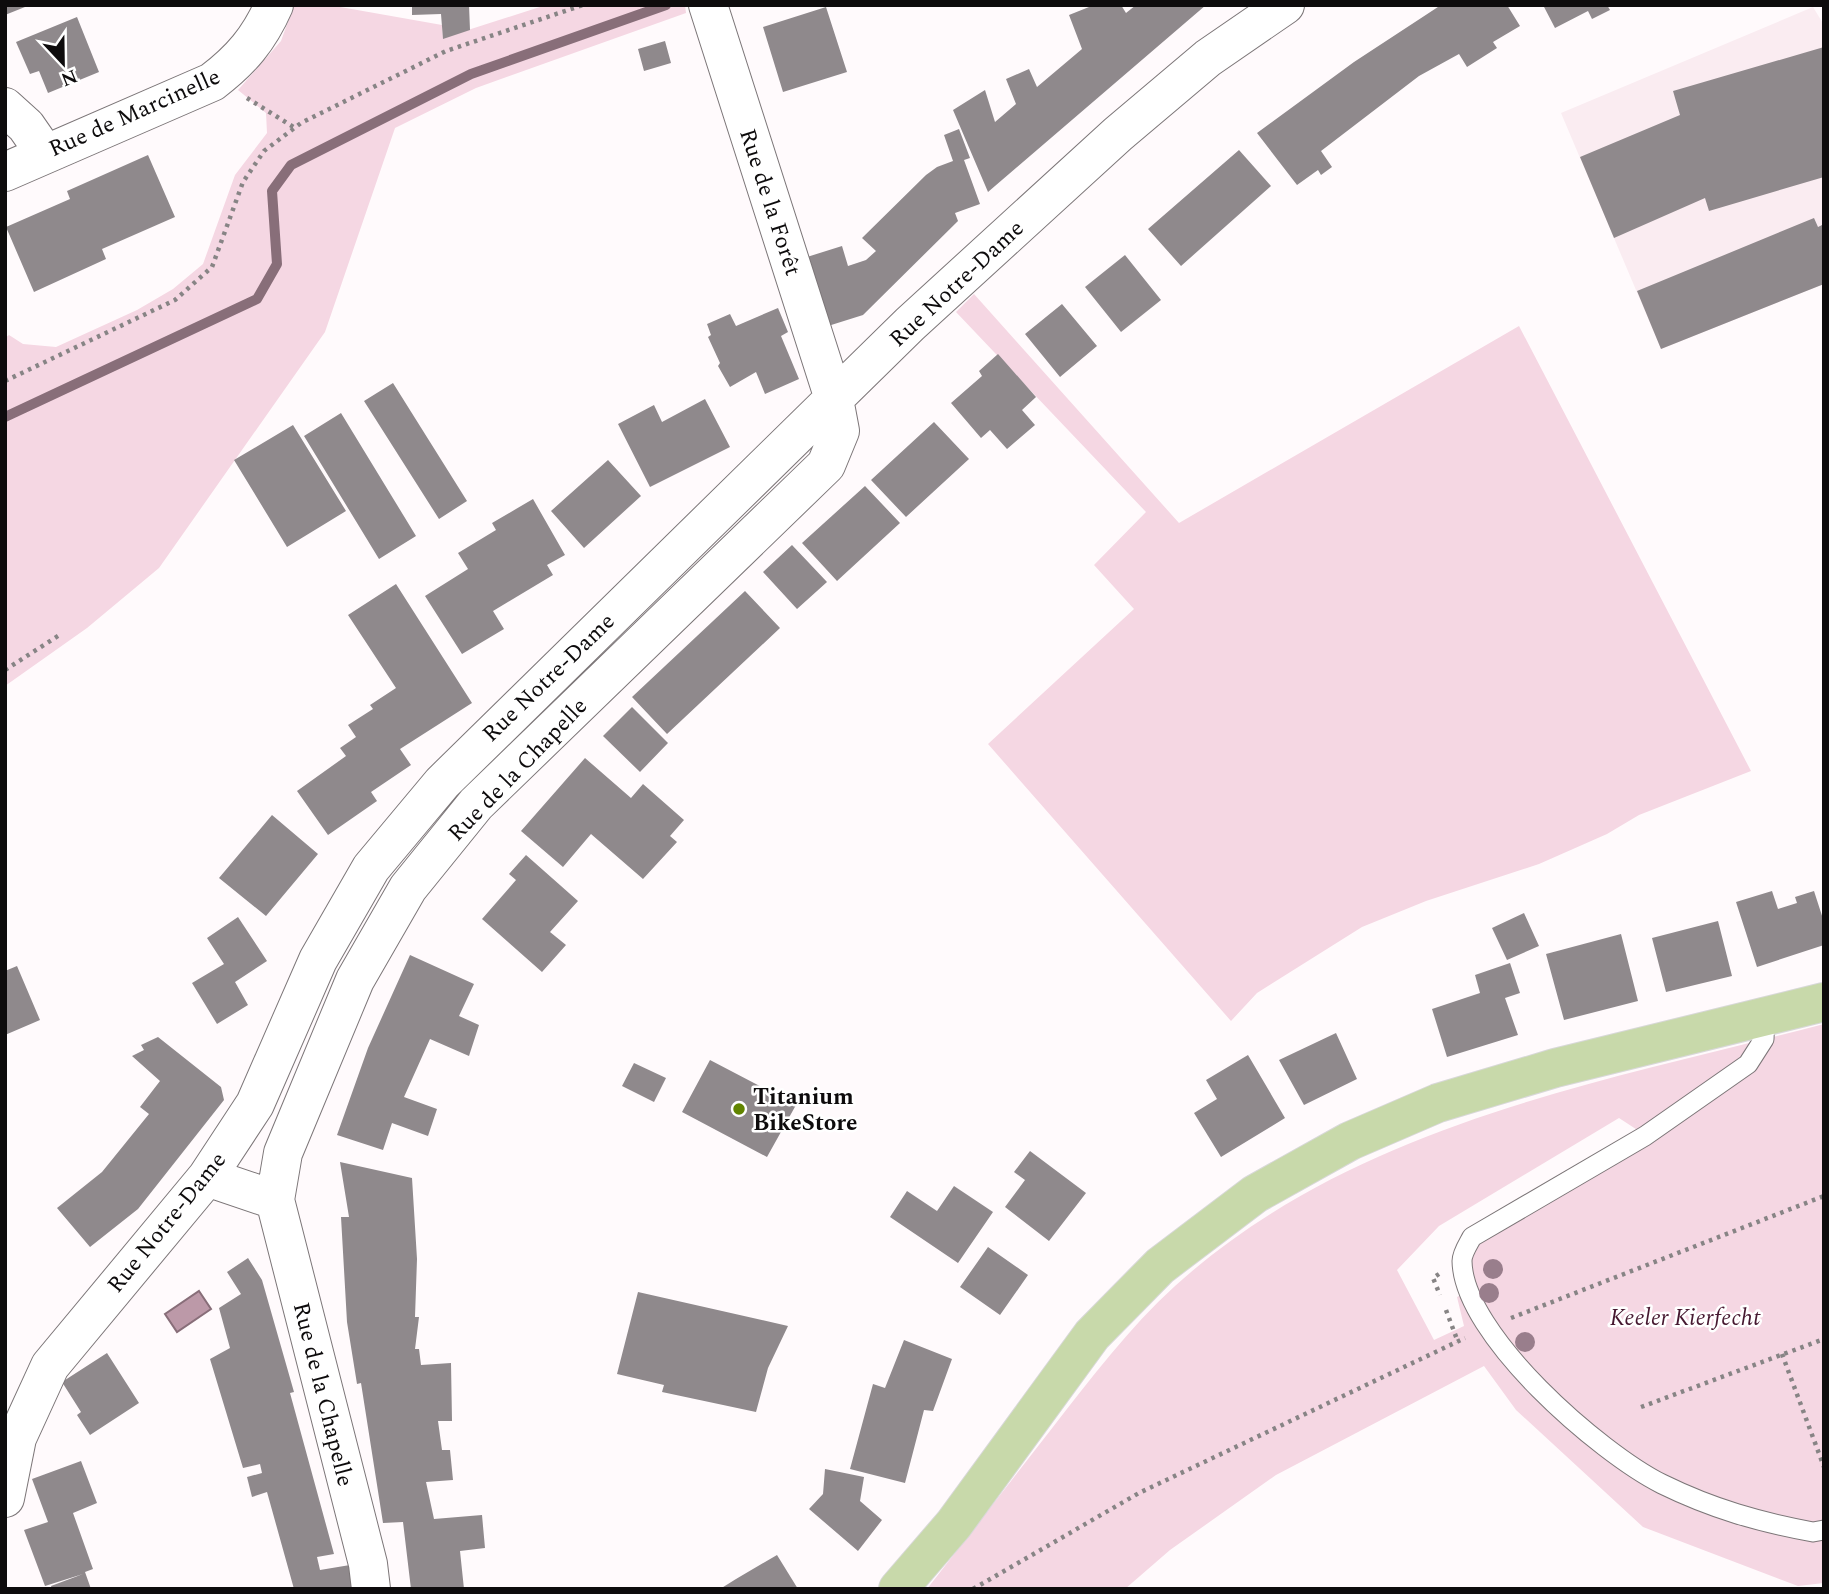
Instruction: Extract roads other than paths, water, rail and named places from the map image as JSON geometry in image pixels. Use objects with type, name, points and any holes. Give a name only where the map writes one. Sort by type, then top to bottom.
[{"type":"main road","points":[[898,1589],[954,1524],[1092,1335],[1160,1266],[1255,1194],[1350,1141],[1438,1103],[1555,1068],[1824,1002]]},
{"type":"street","name":"Rue de Marcinelle","points":[[5,172],[44,152],[219,76],[240,60],[262,33],[274,5]]},
{"type":"street","name":"Rue de la Forêt","points":[[708,5],[834,399]]},
{"type":"street","name":"Rue Notre-Dame","points":[[5,1499],[17,1438],[50,1366],[207,1178],[255,1104],[318,960],[371,868],[442,783],[498,725],[910,324],[1118,134],[1208,58],[1285,5]]},
{"type":"street","points":[[5,107],[26,125],[44,152]]},
{"type":"street","name":"Rue de la Chapelle","points":[[371,1589],[368,1564],[275,1200],[283,1153],[355,980],[408,888],[476,804],[826,465],[840,431],[834,399]]},
{"type":"street","points":[[207,1178],[275,1200]]},
{"type":"lane","points":[[1765,1017],[1764,1040],[1748,1064],[1645,1136],[1472,1237],[1461,1259],[1469,1291],[1488,1327],[1507,1353],[1554,1404],[1630,1466],[1663,1484],[1750,1520],[1813,1532],[1824,1530]]},
{"type":"waterway","points":[[5,417],[257,299],[277,264],[272,191],[291,165],[471,74],[666,5]]},
{"type":"place","name":"Titanium BikeStore","points":[[739,1109]]},
{"type":"park label","name":"Keeler Kierfecht","points":[[1685,1317]]}]
